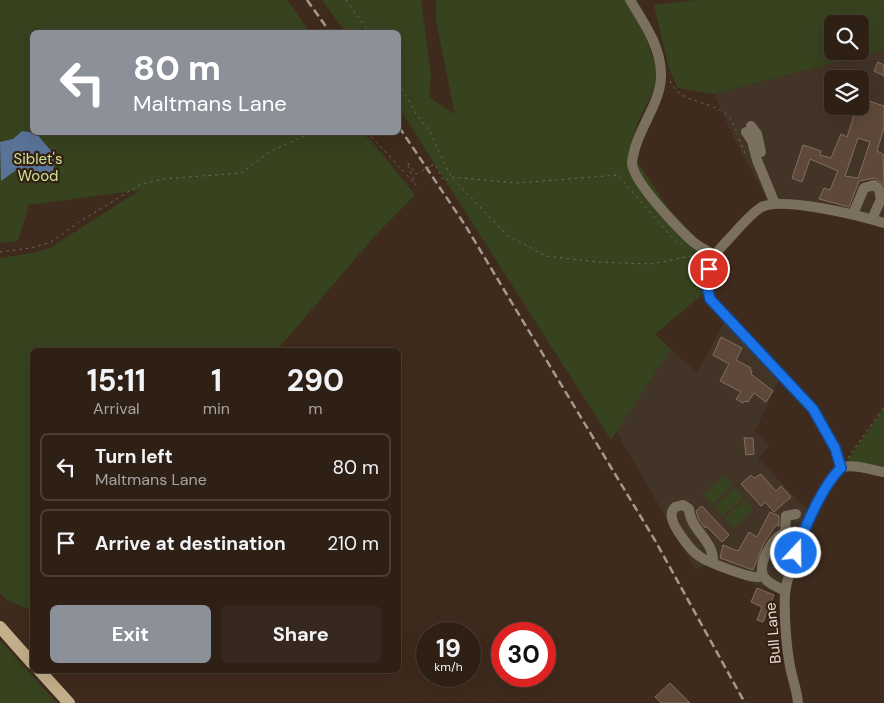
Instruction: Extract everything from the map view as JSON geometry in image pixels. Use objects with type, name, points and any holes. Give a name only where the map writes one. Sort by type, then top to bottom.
[{"type":"main road","points":[[0,627],[30,661]]},
{"type":"main road","points":[[42,673],[68,703]]},
{"type":"street","points":[[630,0],[647,26],[655,46],[661,75],[657,96],[638,138],[632,164],[637,178],[671,219],[693,242],[715,255]]},
{"type":"street","points":[[749,129],[762,172],[775,204]]},
{"type":"street","points":[[853,214],[864,188],[874,185],[879,189],[881,195],[872,219]]},
{"type":"street","points":[[884,223],[830,209],[775,204],[760,208],[715,255],[706,282],[710,299],[813,409],[835,448],[841,468],[856,466],[884,472]]},
{"type":"street","name":"Bull Lane","points":[[798,703],[790,665],[785,591],[801,536],[832,476],[841,468]]},
{"type":"street","points":[[713,562],[711,548],[691,521],[687,506],[678,505],[671,515],[678,530],[695,554],[700,558],[748,577],[758,578],[762,573],[766,554],[775,539],[785,533],[801,536]]},
{"type":"street","points":[[785,533],[786,516],[796,514]]},
{"type":"street","points":[[762,573],[768,581],[785,591]]},
{"type":"path","points":[[346,0],[368,30]]},
{"type":"path","points":[[668,76],[672,85],[687,99],[710,105],[731,118],[748,159]]},
{"type":"path","points":[[401,87],[416,114],[429,130],[452,177],[507,235],[546,256],[598,262],[651,264],[696,254]]},
{"type":"path","points":[[0,252],[31,248],[51,242],[79,222],[141,184],[163,179],[241,173],[271,151],[307,135]]},
{"type":"path","points":[[370,135],[416,185],[406,160],[416,174],[435,164],[444,180],[452,177],[518,183],[618,175],[676,242],[684,245]]},
{"type":"path","points":[[841,468],[884,407]]},
{"type":"shaded area","points":[[884,50],[884,219],[767,199],[737,144],[714,94],[845,60],[869,60],[869,54]]},
{"type":"shaded area","points":[[724,322],[779,380],[755,431],[770,445],[758,458],[809,512],[782,595],[706,565],[696,570],[615,429],[671,349],[697,373]]},
{"type":"green space","name":"Siblet's Wood","points":[[0,0],[287,0],[309,30],[30,30],[30,135],[362,135],[369,138],[415,195],[374,237],[279,348],[30,348],[30,610],[7,600],[0,593],[0,258],[33,253],[50,248],[140,190],[29,205],[18,241],[0,243]]},
{"type":"green space","points":[[322,0],[421,0],[431,75],[429,97],[455,114],[436,21],[436,0],[625,0],[647,37],[657,72],[654,89],[637,124],[629,159],[637,161],[668,208],[706,248],[707,263],[703,294],[655,334],[671,349],[611,440],[401,111],[401,30],[344,30]]},
{"type":"green space","points":[[695,0],[884,0],[884,50],[869,54],[869,15],[824,15],[824,60],[845,60],[714,94],[678,88],[669,69],[654,5]]},
{"type":"green space","points":[[884,408],[884,467],[847,461]]},
{"type":"green space","points":[[724,476],[732,486],[712,504],[703,495]]},
{"type":"green space","points":[[735,488],[743,498],[723,516],[714,506]]},
{"type":"green space","points":[[745,500],[754,509],[733,528],[725,518]]},
{"type":"green space","points":[[0,640],[57,703],[0,703]]},
{"type":"water","points":[[22,131],[30,132],[30,135],[38,135],[57,158],[51,175],[44,178],[22,169],[15,171],[1,181],[0,142],[13,139]]},
{"type":"building","points":[[878,62],[884,65],[884,76],[874,71]]},
{"type":"building","points":[[869,101],[884,106],[884,128],[877,151],[883,154],[884,185],[875,178],[859,181],[849,207],[819,199],[824,188],[830,190],[838,171],[810,159],[802,182],[792,178],[803,145],[821,151],[820,155],[831,158],[841,134],[847,137],[854,115],[869,115]],"holes":[[[858,138],[870,142],[858,178],[845,176]]]},
{"type":"building","points":[[721,337],[742,348],[736,360],[751,368],[751,374],[773,391],[766,402],[754,393],[748,402],[745,401],[743,403],[736,399],[741,392],[720,381],[729,364],[713,355]]},
{"type":"building","points":[[744,438],[753,438],[754,454],[746,455]]},
{"type":"building","points":[[761,474],[776,491],[781,486],[791,497],[774,512],[765,502],[761,506],[741,484],[751,475],[754,478]]},
{"type":"building","points":[[702,506],[729,535],[722,542],[706,526],[705,528],[699,520],[696,511]]},
{"type":"building","points":[[770,512],[779,516],[779,526],[776,525],[764,543],[753,570],[720,558],[723,545],[738,551],[749,532],[757,537]]},
{"type":"building","points":[[757,588],[774,595],[763,622],[757,620],[762,607],[751,602]]},
{"type":"building","points":[[670,683],[690,703],[661,703],[655,697]]},
{"type":"railway","points":[[307,0],[329,30]]},
{"type":"railway","points":[[401,130],[465,225],[656,542],[745,703]]},
{"type":"route","points":[[709,269],[706,282],[710,299],[813,409],[835,448],[841,468],[832,476],[801,536],[796,553]]}]
